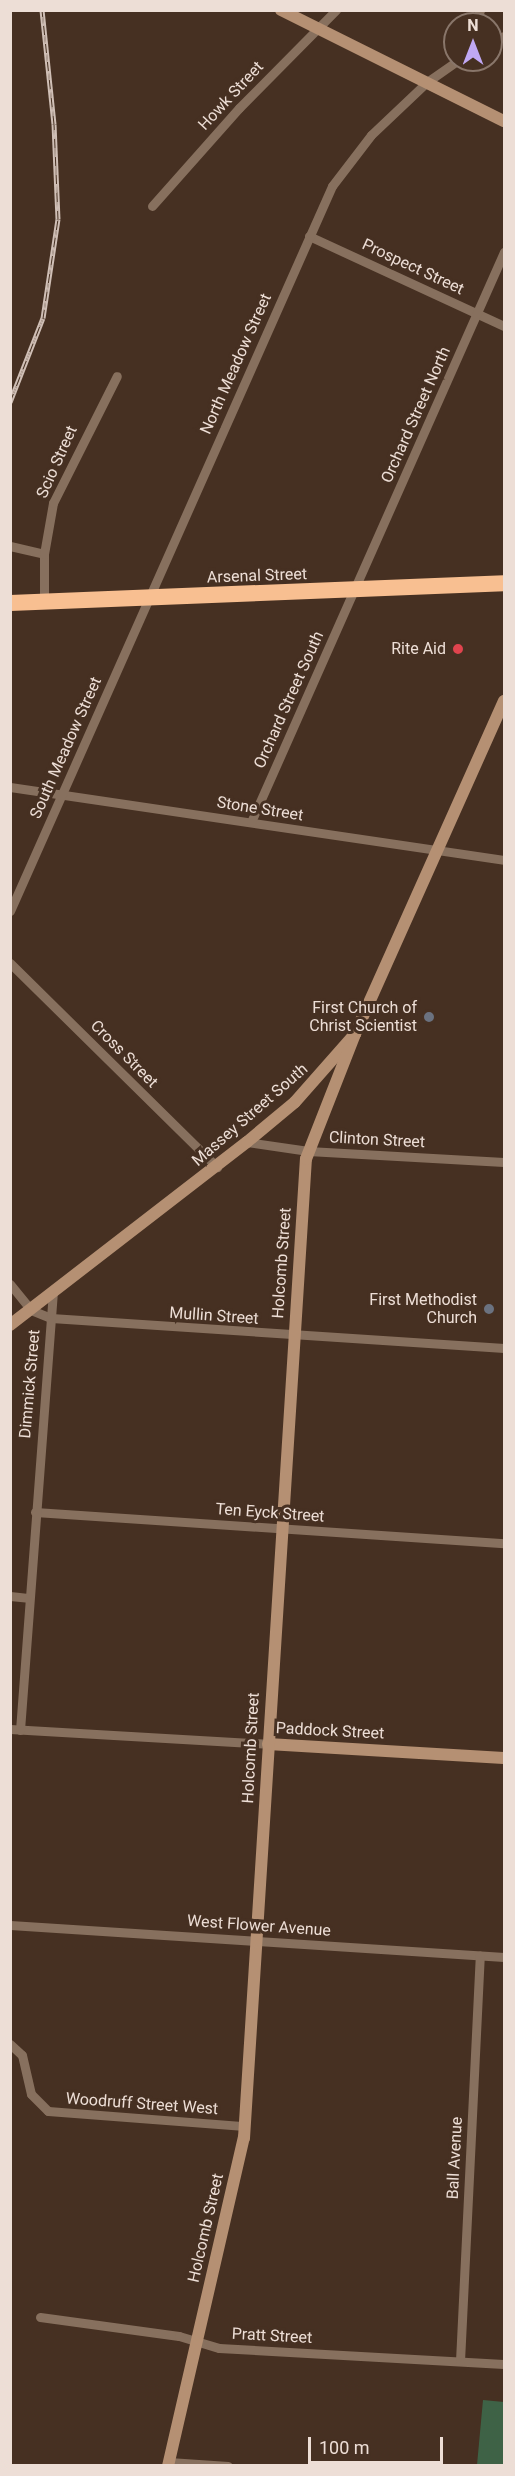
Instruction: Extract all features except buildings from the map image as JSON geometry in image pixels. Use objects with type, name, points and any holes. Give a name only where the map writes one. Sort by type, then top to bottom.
[{"type":"highway","name":"Arsenal Street","points":[[10,603],[355,591],[504,583]]},
{"type":"main road","points":[[282,10],[504,121]]},
{"type":"main road","name":"Massey Street South","points":[[10,1325],[217,1167],[295,1102],[355,1034],[439,851],[504,701]]},
{"type":"main road","name":"Holcomb Street","points":[[168,2464],[198,2342],[244,2126],[293,1336],[308,1151],[355,1034]]},
{"type":"main road","name":"Paddock Street","points":[[268,1744],[504,1758]]},
{"type":"street","name":"Howk Street","points":[[152,206],[239,108],[336,10]]},
{"type":"street","name":"North Meadow Street","points":[[151,598],[333,186],[358,148],[427,82],[443,71]]},
{"type":"street","name":"Prospect Street","points":[[309,236],[504,326]]},
{"type":"street","name":"Orchard Street North","points":[[355,591],[504,252]]},
{"type":"street","name":"Scio Street","points":[[44,603],[44,554],[53,502],[117,376]]},
{"type":"street","points":[[10,546],[44,554]]},
{"type":"street","name":"Orchard Street South","points":[[251,822],[355,591]]},
{"type":"street","name":"South Meadow Street","points":[[10,911],[151,598]]},
{"type":"street","name":"Stone Street","points":[[10,787],[504,860]]},
{"type":"street","name":"Cross Street","points":[[10,963],[217,1167]]},
{"type":"street","name":"Clinton Street","points":[[247,1142],[308,1151],[504,1162]]},
{"type":"street","points":[[10,1284],[31,1310]]},
{"type":"street","name":"Dimmick Street","points":[[15,1729],[53,1292]]},
{"type":"street","name":"Mullin Street","points":[[31,1310],[51,1318],[293,1336],[504,1348]]},
{"type":"street","name":"Ten Eyck Street","points":[[35,1512],[504,1543]]},
{"type":"street","points":[[10,1596],[28,1598]]},
{"type":"street","name":"Paddock Street","points":[[15,1729],[268,1744]]},
{"type":"street","name":"West Flower Avenue","points":[[10,1925],[504,1957]]},
{"type":"street","name":"Ball Avenue","points":[[460,2361],[480,1955]]},
{"type":"street","name":"Woodruff Street West","points":[[10,2044],[22,2055],[32,2094],[48,2111],[244,2126]]},
{"type":"street","name":"Pratt Street","points":[[40,2318],[198,2342],[219,2348],[504,2364]]},
{"type":"street","points":[[168,2464],[228,2466]]},
{"type":"green space","points":[[483,2400],[504,2402],[504,2465],[477,2465]]},
{"type":"railway","points":[[10,402],[43,318],[58,219],[54,124],[42,10]]},
{"type":"place","name":"Rite Aid","points":[[458,649]]},
{"type":"place","name":"First Church of Christ Scientist","points":[[429,1017]]},
{"type":"place","name":"First Methodist Church","points":[[489,1309]]}]
